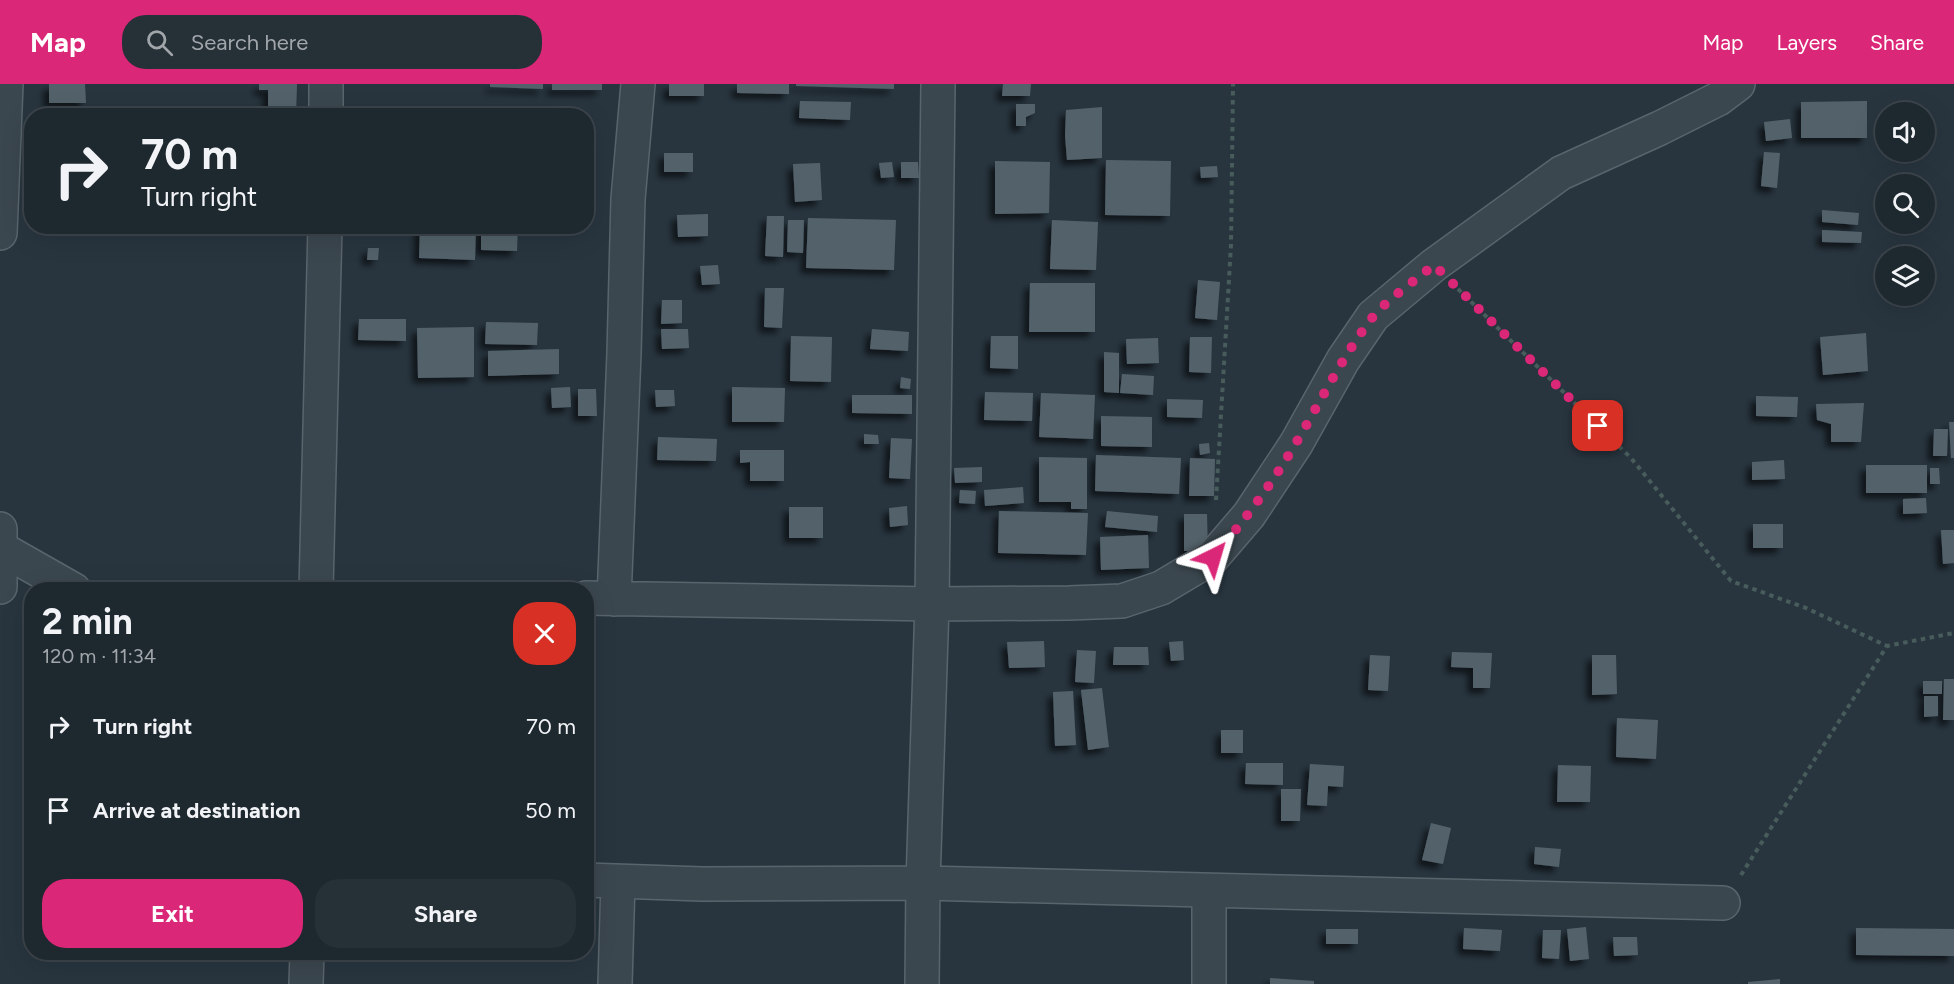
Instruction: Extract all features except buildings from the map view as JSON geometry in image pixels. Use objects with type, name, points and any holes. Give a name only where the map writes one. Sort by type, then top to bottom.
[{"type":"street","points":[[0,233],[6,84]]},
{"type":"street","points":[[326,84],[326,108]]},
{"type":"street","points":[[638,84],[628,199],[624,353],[600,599],[932,604],[1122,601],[1161,588],[1213,557],[1249,515],[1267,489],[1296,444],[1342,360],[1373,316],[1434,265],[1561,173],[1718,99],[1738,84]]},
{"type":"street","points":[[922,984],[932,604],[938,84]]},
{"type":"street","points":[[316,582],[325,234]]},
{"type":"street","points":[[0,540],[0,587]]},
{"type":"street","points":[[0,540],[62,582]]},
{"type":"street","points":[[615,984],[602,881],[702,884],[923,883],[1723,903]]},
{"type":"street","points":[[1209,891],[1209,984]]},
{"type":"street","points":[[306,984],[307,960]]},
{"type":"path","points":[[1213,557],[1231,245],[1233,84]]},
{"type":"path","points":[[1434,265],[1631,459],[1731,581],[1806,608],[1887,646],[1954,633]]},
{"type":"path","points":[[1723,903],[1887,646]]},
{"type":"route","points":[[1213,557],[1249,515],[1267,489],[1296,444],[1342,360],[1373,316],[1434,265],[1598,426]]}]
